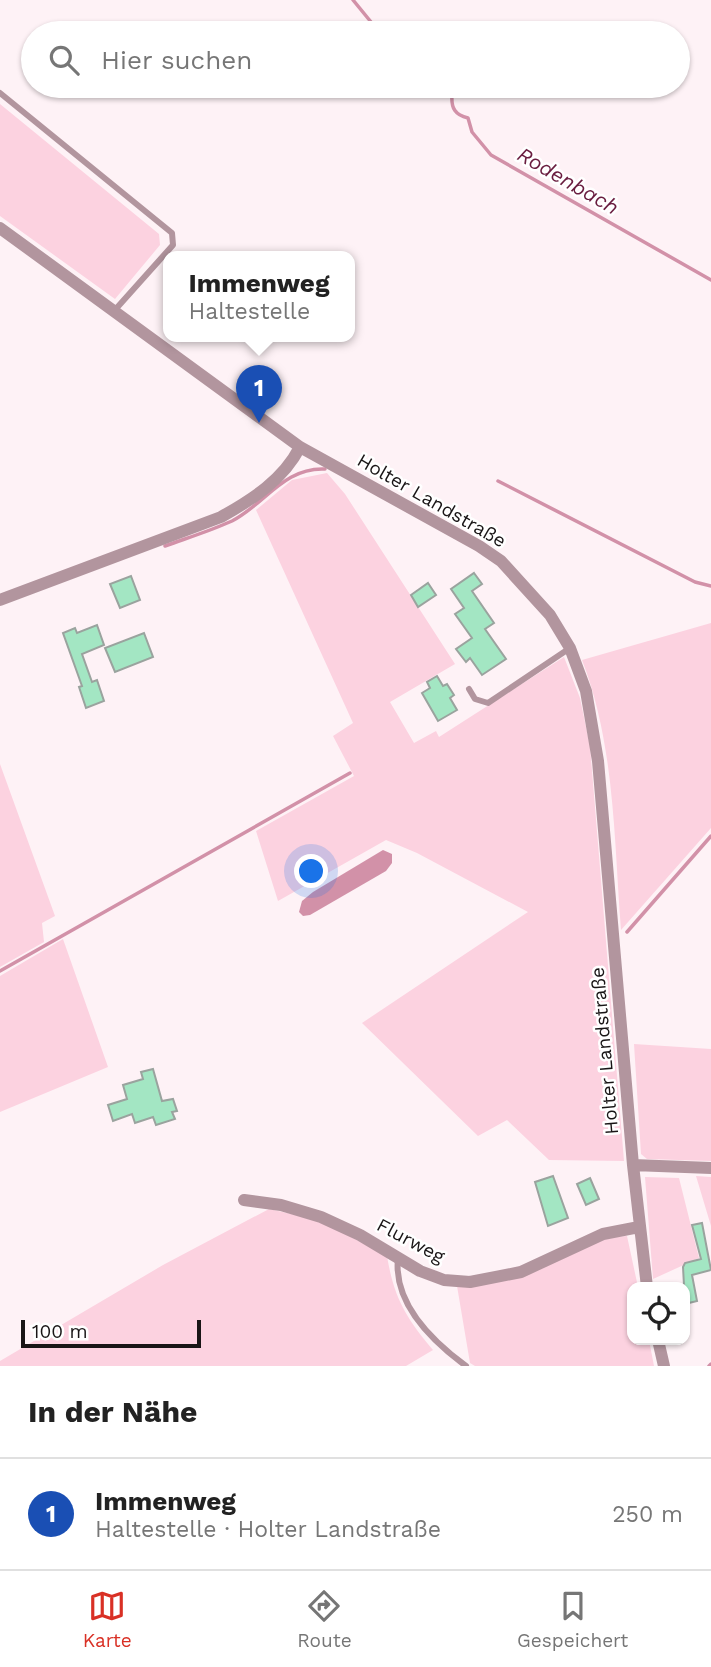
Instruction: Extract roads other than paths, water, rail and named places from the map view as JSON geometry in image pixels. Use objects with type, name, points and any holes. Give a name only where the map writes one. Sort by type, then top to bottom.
[{"type":"street","name":"Holter Landstraße","points":[[0,228],[300,447],[479,546],[501,561],[550,615],[569,648],[586,691],[598,761],[633,1165],[646,1282]]},
{"type":"street","points":[[0,600],[221,517],[246,503],[289,469],[300,447]]},
{"type":"street","points":[[633,1165],[711,1168]]},
{"type":"street","name":"Flurweg","points":[[244,1200],[281,1205],[321,1217],[419,1271],[444,1280],[470,1282],[521,1272],[603,1234],[639,1227]]},
{"type":"street","points":[[659,1345],[664,1366]]},
{"type":"lane","points":[[0,93],[172,233],[173,245],[168,251]]},
{"type":"lane","points":[[114,311],[163,256]]},
{"type":"lane","points":[[469,689],[475,699],[488,703],[569,648]]},
{"type":"lane","points":[[398,1258],[396,1274],[411,1312],[444,1350],[466,1366]]},
{"type":"waterway","name":"Rodenbach","points":[[353,0],[370,21]]},
{"type":"waterway","name":"Rodenbach","points":[[452,98],[455,110],[468,118],[472,132],[491,155],[711,280]]},
{"type":"waterway","points":[[165,546],[232,521],[298,474],[325,469]]},
{"type":"waterway","points":[[498,481],[695,582],[711,586]]},
{"type":"waterway","points":[[0,971],[350,773]]},
{"type":"waterway","points":[[627,932],[711,836]]},
{"type":"place","name":"Immenweg","points":[[259,423]]}]
